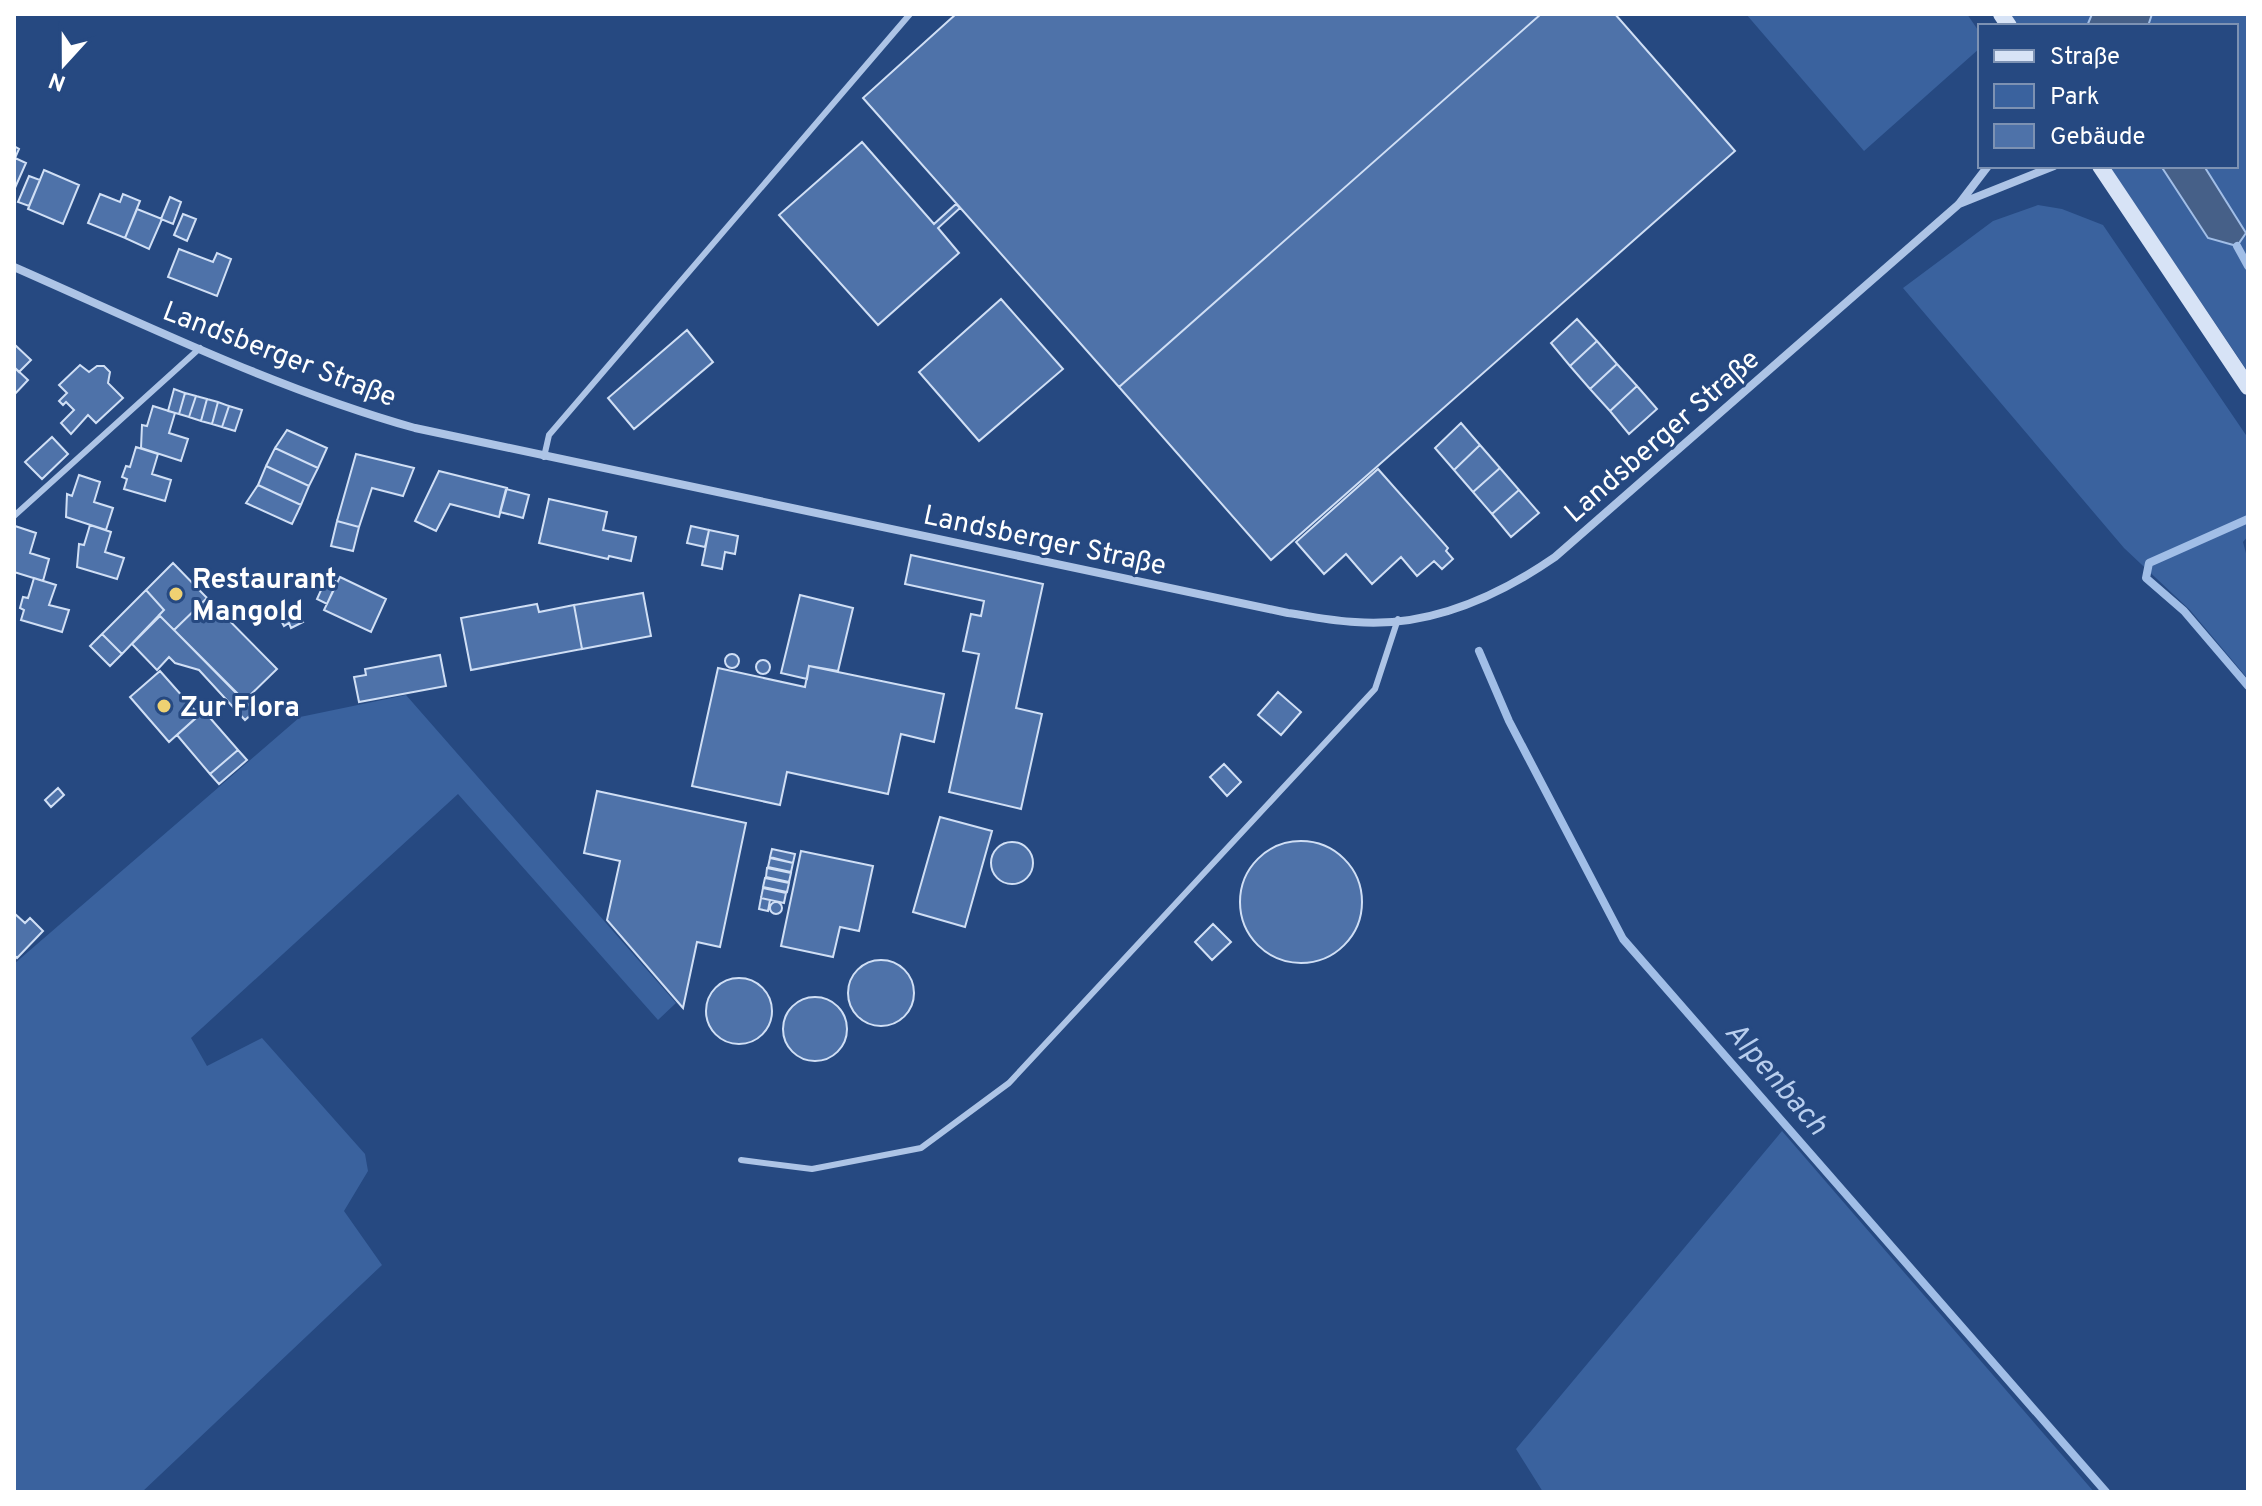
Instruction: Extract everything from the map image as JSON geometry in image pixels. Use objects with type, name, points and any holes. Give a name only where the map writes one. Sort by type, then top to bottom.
[{"type":"main road","points":[[2101,168],[2248,387]]},
{"type":"street","name":"Landsberger Straße","points":[[14,267],[343,408],[544,457],[1288,613],[1357,623],[1398,619],[1476,602],[1515,585],[1555,557],[1959,204],[1986,168]]},
{"type":"street","name":"Landsberger Straße","points":[[1959,204],[2049,168]]},
{"type":"lane","points":[[544,457],[549,435],[910,14]]},
{"type":"lane","points":[[14,516],[200,348]]},
{"type":"lane","points":[[741,1160],[812,1169],[921,1148],[1009,1083],[1375,689],[1398,619]]},
{"type":"green space","points":[[1746,14],[1967,14],[1978,30],[1978,50],[1864,151]]},
{"type":"green space","points":[[2007,14],[2092,14],[2088,24],[2014,24]]},
{"type":"green space","points":[[2152,14],[2248,14],[2248,372],[2110,168],[2162,168],[2208,238],[2246,232],[2205,168],[2238,168],[2238,24],[2149,24]]},
{"type":"green space","points":[[2038,205],[2062,209],[2103,225],[2248,438],[2248,536],[2243,542],[2248,561],[2248,679],[2190,610],[2124,548],[1903,288],[1993,221]]},
{"type":"green space","points":[[406,695],[676,1003],[658,1020],[458,794],[191,1038],[207,1066],[262,1038],[365,1154],[368,1171],[344,1211],[382,1265],[142,1492],[14,1492],[14,964],[300,717]]},
{"type":"green space","points":[[1782,1131],[2094,1492],[1543,1492],[1516,1449]]},
{"type":"shaded area","points":[[2092,14],[2152,14],[2149,24],[2088,24]]},
{"type":"shaded area","points":[[2162,168],[2205,168],[2246,233],[2237,246],[2208,238]]},
{"type":"building","points":[[956,14],[1541,14],[1119,387],[863,98]]},
{"type":"building","points":[[1541,14],[1615,14],[1735,151],[1271,560],[1119,387]]},
{"type":"building","points":[[862,142],[934,224],[956,204],[960,208],[938,228],[959,253],[878,325],[779,215]]},
{"type":"building","points":[[14,146],[19,149],[15,158],[26,163],[14,190]]},
{"type":"building","points":[[44,170],[79,185],[63,224],[28,209]]},
{"type":"building","points":[[29,176],[40,180],[29,206],[18,202]]},
{"type":"building","points":[[100,194],[120,202],[123,194],[140,201],[125,238],[88,223]]},
{"type":"building","points":[[170,197],[181,202],[173,224],[161,219]]},
{"type":"building","points":[[137,209],[162,219],[149,249],[125,238]]},
{"type":"building","points":[[183,214],[196,219],[187,241],[174,235]]},
{"type":"building","points":[[179,249],[213,262],[217,253],[231,259],[217,296],[168,277]]},
{"type":"building","points":[[1001,299],[1063,369],[979,441],[919,372]]},
{"type":"building","points":[[1577,319],[1597,341],[1570,366],[1551,343]]},
{"type":"building","points":[[687,330],[713,362],[634,429],[608,398]]},
{"type":"building","points":[[1597,341],[1617,364],[1590,389],[1570,366]]},
{"type":"building","points":[[14,344],[31,360],[19,372],[14,367]]},
{"type":"building","points":[[1617,364],[1637,386],[1610,411],[1590,389]]},
{"type":"building","points":[[80,365],[89,372],[97,366],[104,366],[110,372],[108,383],[123,398],[96,423],[88,415],[71,434],[61,423],[74,410],[66,402],[63,405],[59,401],[67,393],[59,385]]},
{"type":"building","points":[[14,367],[28,380],[14,395]]},
{"type":"building","points":[[1637,386],[1657,409],[1629,434],[1610,411]]},
{"type":"building","points":[[174,389],[185,393],[179,414],[168,411]]},
{"type":"building","points":[[185,393],[196,396],[189,417],[179,414]]},
{"type":"building","points":[[196,396],[207,399],[201,421],[189,417]]},
{"type":"building","points":[[207,399],[218,402],[212,424],[201,421]]},
{"type":"building","points":[[218,402],[229,406],[222,427],[212,424]]},
{"type":"building","points":[[153,406],[175,413],[169,433],[188,439],[181,461],[141,448],[142,425],[147,426]]},
{"type":"building","points":[[229,406],[242,410],[235,431],[222,427]]},
{"type":"building","points":[[1461,423],[1480,445],[1454,470],[1435,448]]},
{"type":"building","points":[[287,430],[327,448],[318,468],[275,448]]},
{"type":"building","points":[[52,437],[68,454],[42,479],[25,462]]},
{"type":"building","points":[[1480,445],[1500,468],[1473,492],[1454,470]]},
{"type":"building","points":[[136,447],[158,454],[152,474],[171,480],[165,501],[124,489],[127,479],[122,477],[126,466],[130,467]]},
{"type":"building","points":[[275,448],[318,468],[309,486],[266,466]]},
{"type":"building","points":[[356,454],[414,468],[403,496],[372,488],[359,527],[337,521]]},
{"type":"building","points":[[266,466],[309,486],[301,505],[258,485]]},
{"type":"building","points":[[1500,468],[1519,490],[1492,514],[1473,492]]},
{"type":"building","points":[[1378,469],[1448,548],[1446,551],[1453,559],[1442,569],[1434,561],[1417,576],[1401,557],[1372,584],[1346,554],[1324,574],[1296,542]]},
{"type":"building","points":[[439,471],[507,488],[499,517],[450,504],[436,531],[415,521]]},
{"type":"building","points":[[79,475],[100,482],[94,502],[113,508],[106,530],[66,517],[67,494],[72,496]]},
{"type":"building","points":[[258,485],[301,505],[292,524],[246,503]]},
{"type":"building","points":[[506,489],[529,495],[523,518],[500,512]]},
{"type":"building","points":[[1519,490],[1539,513],[1511,537],[1492,514]]},
{"type":"building","points":[[549,499],[607,512],[603,530],[636,537],[631,561],[609,556],[608,559],[539,543]]},
{"type":"building","points":[[337,521],[359,527],[353,551],[331,546]]},
{"type":"building","points":[[90,525],[111,532],[105,552],[124,558],[117,579],[77,567],[79,544],[84,545]]},
{"type":"building","points":[[15,526],[36,533],[30,553],[49,559],[43,581],[14,572]]},
{"type":"building","points":[[691,526],[709,530],[705,547],[687,543]]},
{"type":"building","points":[[709,530],[738,536],[735,554],[725,552],[722,569],[702,565]]},
{"type":"building","points":[[911,555],[1043,584],[1016,708],[1042,714],[1021,809],[949,792],[979,654],[963,651],[971,614],[981,616],[984,601],[905,584]]},
{"type":"building","name":"Restaurant Mangold","points":[[173,563],[207,598],[174,630],[159,615],[164,610],[146,590]]},
{"type":"building","points":[[327,577],[337,582],[327,604],[317,599]]},
{"type":"building","points":[[340,577],[386,599],[371,632],[324,610]]},
{"type":"building","points":[[34,578],[56,585],[49,605],[69,610],[62,632],[21,620],[23,597],[28,598]]},
{"type":"building","points":[[146,590],[164,610],[122,654],[102,634]]},
{"type":"building","points":[[643,593],[651,636],[582,649],[574,605]]},
{"type":"building","points":[[800,595],[853,608],[838,671],[809,666],[807,679],[781,673]]},
{"type":"building","points":[[207,598],[277,669],[244,701],[174,630]]},
{"type":"building","points":[[537,604],[539,612],[574,605],[582,649],[471,670],[461,618]]},
{"type":"building","points":[[296,609],[303,622],[291,628],[289,623],[284,626],[279,617]]},
{"type":"building","points":[[160,616],[255,711],[245,720],[199,670],[175,663],[169,657],[157,670],[132,644]]},
{"type":"building","points":[[102,634],[122,654],[110,666],[90,646]]},
{"type":"building","points":[[732,654],[739,661],[732,668],[725,661]]},
{"type":"building","points":[[440,655],[446,686],[359,702],[354,677],[366,675],[365,669]]},
{"type":"building","points":[[763,660],[770,667],[763,674],[756,667]]},
{"type":"building","points":[[809,666],[944,694],[934,742],[901,734],[888,794],[787,772],[780,805],[692,786],[718,668],[805,687]]},
{"type":"building","name":"Zur Flora","points":[[160,671],[199,715],[169,742],[130,697]]},
{"type":"building","points":[[1278,692],[1301,712],[1281,735],[1258,715]]},
{"type":"building","points":[[204,711],[238,750],[210,774],[177,735]]},
{"type":"building","points":[[238,750],[247,760],[219,784],[210,774]]},
{"type":"building","points":[[1224,764],[1241,782],[1227,796],[1210,777]]},
{"type":"building","points":[[58,788],[64,795],[51,807],[45,800]]},
{"type":"building","points":[[597,791],[746,823],[720,947],[697,942],[683,1008],[607,920],[620,861],[584,853]]},
{"type":"building","points":[[940,817],[992,831],[965,927],[913,912]]},
{"type":"building","points":[[1301,841],[1324,846],[1344,859],[1357,879],[1362,902],[1357,925],[1344,945],[1324,958],[1301,963],[1278,958],[1258,945],[1245,925],[1240,902],[1245,879],[1258,859],[1278,846]]},
{"type":"building","points":[[1012,842],[1027,848],[1033,863],[1027,878],[1012,884],[997,878],[991,863],[997,848]]},
{"type":"building","points":[[772,849],[795,854],[793,863],[770,857]]},
{"type":"building","points":[[801,851],[873,866],[859,931],[840,927],[833,957],[781,946]]},
{"type":"building","points":[[770,858],[793,863],[791,872],[768,867]]},
{"type":"building","points":[[767,868],[791,873],[789,882],[766,877]]},
{"type":"building","points":[[765,878],[789,883],[787,892],[763,887]]},
{"type":"building","points":[[763,888],[786,893],[784,903],[761,898]]},
{"type":"building","points":[[761,898],[770,900],[768,911],[759,909]]},
{"type":"building","points":[[776,902],[782,908],[776,914],[770,908]]},
{"type":"building","points":[[14,913],[25,923],[30,918],[43,931],[17,958],[14,955]]},
{"type":"building","points":[[1213,924],[1231,942],[1212,960],[1195,942]]},
{"type":"building","points":[[881,960],[894,963],[904,970],[911,980],[914,993],[911,1006],[904,1016],[894,1023],[881,1026],[868,1023],[858,1016],[851,1006],[848,993],[851,980],[858,970],[868,963]]},
{"type":"building","points":[[739,978],[762,988],[772,1011],[762,1034],[739,1044],[716,1034],[706,1011],[716,988]]},
{"type":"building","points":[[809,997],[821,997],[838,1006],[845,1017],[845,1041],[838,1052],[821,1061],[809,1061],[797,1056],[788,1047],[783,1035],[783,1023],[788,1011],[797,1002]]},
{"type":"waterway","points":[[2237,246],[2248,266]]},
{"type":"waterway","points":[[2248,519],[2149,563],[2146,578],[2184,611],[2248,686]]},
{"type":"waterway","name":"Alpenbach","points":[[1479,651],[1509,721],[1623,939],[2106,1492]]},
{"type":"place","name":"Restaurant Mangold","points":[[176,594]]},
{"type":"place","name":"Zur Flora","points":[[164,706]]}]
